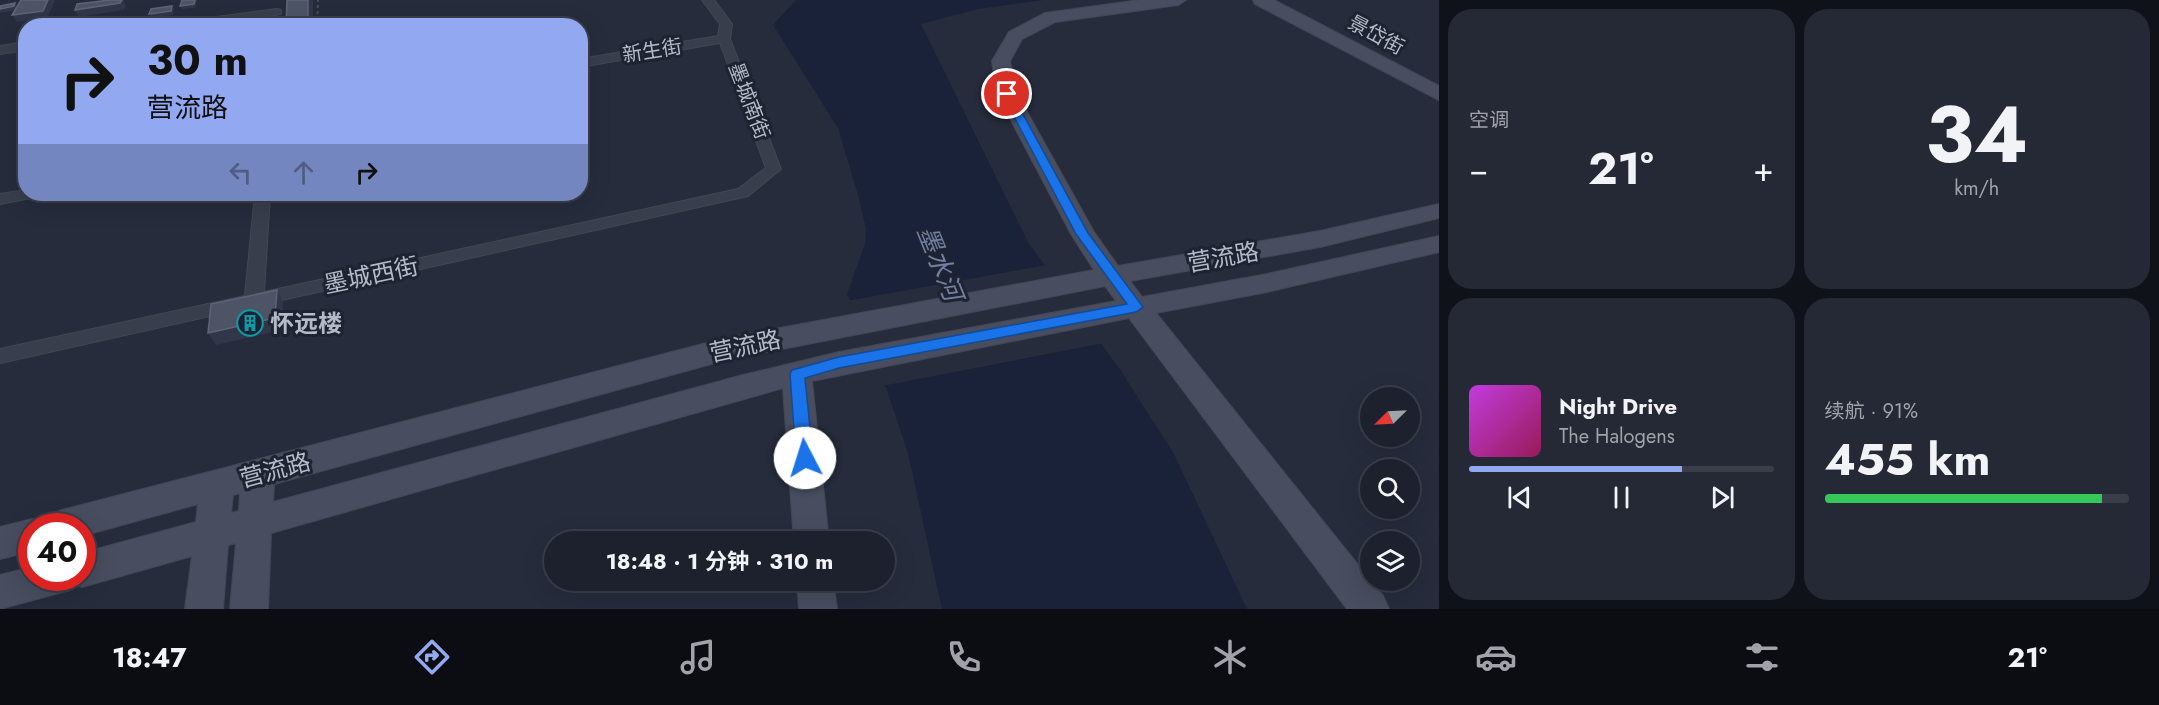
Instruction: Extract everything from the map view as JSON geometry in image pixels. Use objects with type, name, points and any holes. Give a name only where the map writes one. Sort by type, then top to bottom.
[{"type":"main road","points":[[1178,0],[1051,17],[1015,36],[1001,61],[1007,94],[1083,234],[1112,277],[1370,609]]},
{"type":"main road","name":"景岱街","points":[[1261,0],[1439,94]]},
{"type":"main road","name":"营流路","points":[[96,517],[726,349],[1076,282],[1320,239],[1439,211]]},
{"type":"main road","name":"营流路","points":[[96,566],[743,387],[839,363],[1268,283],[1439,244]]},
{"type":"main road","points":[[797,374],[811,531]]},
{"type":"main road","points":[[249,609],[258,474]]},
{"type":"main road","points":[[204,609],[217,485]]},
{"type":"main road","points":[[0,543],[18,538]]},
{"type":"main road","points":[[0,593],[18,588]]},
{"type":"main road","points":[[816,591],[818,609]]},
{"type":"street","name":"墨城南街","points":[[708,0],[726,24],[724,39],[774,169],[743,193]]},
{"type":"street","points":[[218,18],[278,6]]},
{"type":"street","name":"新生街","points":[[588,62],[724,39]]},
{"type":"street","points":[[0,50],[18,47]]},
{"type":"street","name":"墨城西街","points":[[0,356],[743,193]]},
{"type":"street","points":[[0,199],[18,196]]},
{"type":"street","points":[[254,301],[261,201]]},
{"type":"path","points":[[318,0],[318,18]]},
{"type":"water","name":"墨水河","points":[[796,0],[1043,0],[978,9],[921,24],[1028,242],[1121,371],[1174,454],[1247,609],[942,609],[908,453],[887,390],[847,294],[865,244],[866,229],[858,195],[838,128],[773,25]]},
{"type":"pier","points":[[1047,265],[1104,343],[882,386],[846,301]]},
{"type":"building","points":[[21,0],[48,0],[43,11],[12,15]]},
{"type":"building","points":[[122,0],[120,3],[75,10],[77,4]]},
{"type":"building","points":[[182,0],[195,0],[194,4],[180,6]]},
{"type":"building","points":[[287,0],[308,0],[308,18],[286,18]]},
{"type":"building","points":[[15,3],[14,6],[0,9],[0,6]]},
{"type":"building","points":[[172,6],[171,11],[149,14],[151,9]]},
{"type":"building","points":[[277,290],[275,318],[208,333],[211,304]]},
{"type":"place","name":"怀远楼","points":[[250,323]]},
{"type":"route","points":[[805,458],[797,374],[839,363],[1136,307],[1083,234],[1007,94]]}]
